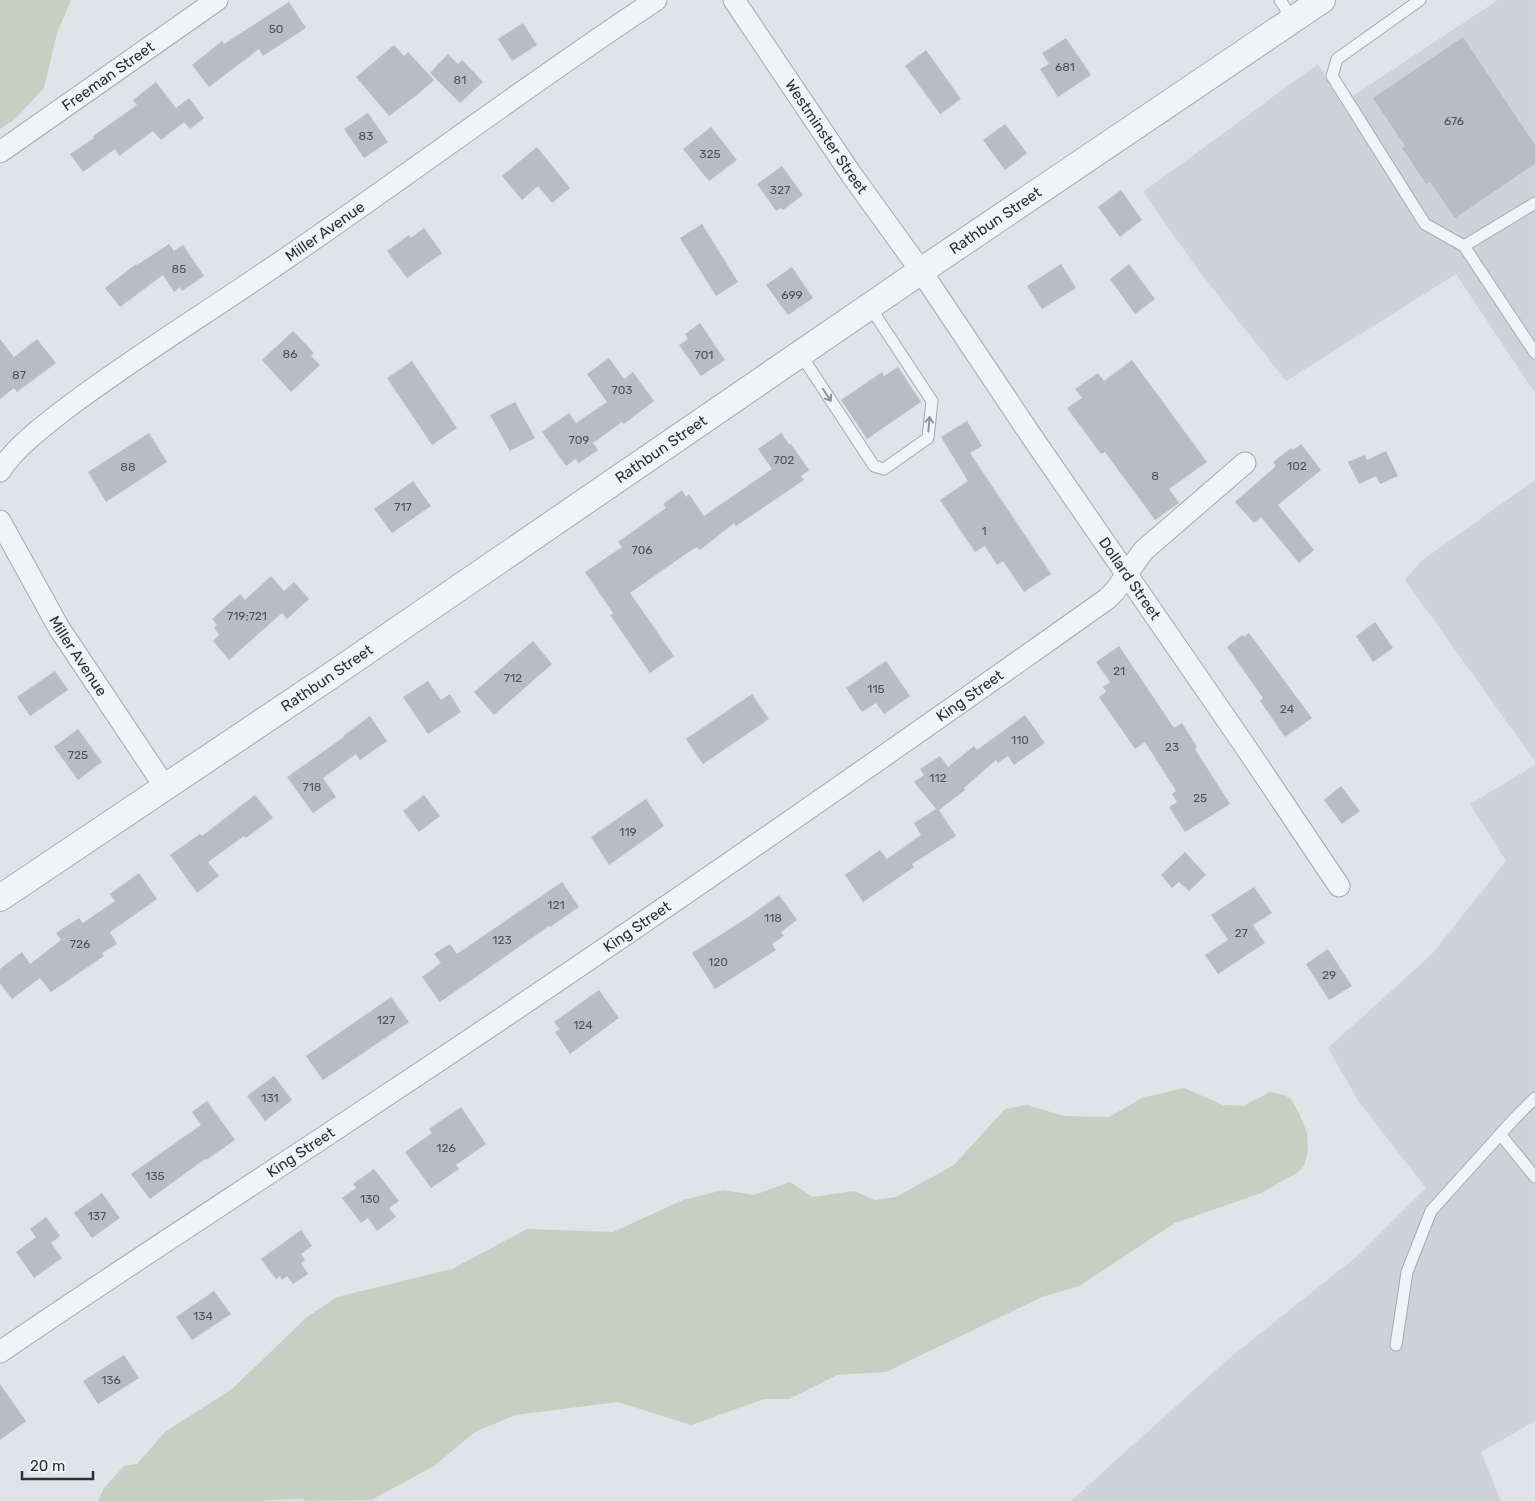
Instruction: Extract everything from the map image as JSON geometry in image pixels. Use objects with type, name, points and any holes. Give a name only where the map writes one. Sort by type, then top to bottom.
[{"type":"street","name":"Freeman Street","points":[[0,152],[217,0]]},
{"type":"street","name":"Miller Avenue","points":[[0,471],[37,431],[82,397],[174,332],[266,272],[525,89],[656,0]]},
{"type":"street","name":"Westminster Street","points":[[734,0],[851,174],[922,271]]},
{"type":"street","name":"Rathbun Street","points":[[0,898],[330,677],[870,307],[1287,10],[1322,0]]},
{"type":"street","name":"Dollard Street","points":[[922,271],[1339,886]]},
{"type":"street","name":"King Street","points":[[0,1352],[86,1293],[390,1094],[658,912],[1107,599],[1143,551],[1245,463]]},
{"type":"street","name":"Miller Avenue","points":[[0,522],[59,628],[165,787]]},
{"type":"lane","points":[[1420,0],[1336,58],[1332,76],[1425,224],[1464,246],[1535,353]]},
{"type":"lane","points":[[1464,246],[1535,203]]},
{"type":"lane","points":[[800,355],[874,466],[884,468],[928,438],[932,401],[870,307]]},
{"type":"lane","points":[[1396,1345],[1407,1272],[1431,1211],[1535,1098]]},
{"type":"lane","points":[[1500,1134],[1535,1177]]},
{"type":"shaded area","points":[[1498,0],[1535,0],[1535,393],[1456,274],[1286,381],[1199,271],[1143,192],[1318,64],[1341,104]]},
{"type":"shaded area","points":[[1535,480],[1535,761],[1405,580],[1420,562]]},
{"type":"shaded area","points":[[1535,765],[1535,1421],[1481,1452],[1501,1501],[1071,1501],[1227,1360],[1356,1257],[1426,1188],[1359,1102],[1328,1048],[1432,954],[1506,861],[1470,804]]},
{"type":"green space","points":[[0,0],[71,0],[57,33],[44,88],[14,120],[0,129]]},
{"type":"green space","points":[[1184,1088],[1223,1105],[1243,1106],[1270,1092],[1284,1095],[1291,1099],[1307,1133],[1308,1151],[1304,1166],[1297,1173],[1261,1193],[1175,1223],[1079,1286],[1042,1297],[886,1372],[837,1375],[789,1399],[764,1399],[691,1425],[618,1402],[515,1415],[475,1432],[434,1466],[371,1500],[98,1501],[104,1488],[124,1466],[137,1464],[165,1432],[232,1389],[307,1317],[337,1297],[452,1269],[527,1229],[613,1232],[683,1200],[723,1190],[754,1195],[790,1182],[813,1197],[854,1191],[875,1200],[896,1197],[954,1165],[1005,1109],[1027,1105],[1064,1116],[1109,1117],[1142,1098]]},
{"type":"building","points":[[289,2],[306,28],[263,56],[259,49],[209,87],[192,65],[222,41],[224,44]]},
{"type":"building","points":[[523,23],[537,45],[512,61],[498,39]]},
{"type":"building","points":[[1463,37],[1535,145],[1535,164],[1455,218],[1430,182],[1426,184],[1402,148],[1405,146],[1373,98]]},
{"type":"building","points":[[1066,38],[1091,75],[1058,97],[1040,69],[1049,64],[1042,53]]},
{"type":"building","points":[[394,45],[404,56],[408,52],[434,80],[389,116],[356,77]]},
{"type":"building","points":[[926,50],[961,99],[940,114],[905,66]]},
{"type":"building","points":[[448,54],[458,64],[462,60],[483,82],[460,103],[430,73]]},
{"type":"building","points":[[156,82],[176,108],[189,98],[204,118],[190,129],[184,122],[161,140],[153,131],[119,156],[115,149],[83,172],[70,154],[137,105],[133,100]]},
{"type":"building","points":[[368,113],[388,142],[364,158],[344,129]]},
{"type":"building","points":[[1005,124],[1027,153],[1005,170],[983,140]]},
{"type":"building","points":[[711,127],[737,160],[709,181],[683,149]]},
{"type":"building","points":[[537,147],[570,188],[552,203],[538,186],[522,200],[502,176]]},
{"type":"building","points":[[782,166],[803,195],[783,210],[781,208],[776,211],[757,184]]},
{"type":"building","points":[[1121,190],[1142,220],[1120,237],[1098,207]]},
{"type":"building","points":[[702,224],[738,282],[716,296],[680,238]]},
{"type":"building","points":[[424,228],[442,253],[407,278],[387,251],[409,235],[411,238]]},
{"type":"building","points":[[169,244],[174,251],[183,245],[204,276],[182,291],[180,287],[174,292],[163,275],[120,307],[105,288],[136,264]]},
{"type":"building","points":[[1061,264],[1076,288],[1042,309],[1027,286]]},
{"type":"building","points":[[1129,264],[1155,299],[1135,314],[1110,279]]},
{"type":"building","points":[[792,267],[813,298],[788,315],[766,285]]},
{"type":"building","points":[[700,323],[725,360],[701,376],[679,345],[688,339],[685,334]]},
{"type":"building","points":[[293,331],[314,353],[311,356],[320,365],[291,392],[262,360]]},
{"type":"building","points":[[0,339],[14,357],[37,339],[56,363],[17,392],[14,388],[0,399]]},
{"type":"building","points":[[609,358],[624,379],[633,372],[654,401],[624,424],[622,422],[593,443],[598,450],[579,463],[576,459],[566,466],[542,432],[569,413],[576,423],[607,402],[587,374]]},
{"type":"building","points":[[1132,360],[1207,462],[1169,489],[1179,503],[1155,520],[1105,452],[1101,454],[1067,408],[1082,398],[1075,389],[1098,373],[1104,381]]},
{"type":"building","points":[[412,361],[457,428],[432,445],[387,378]]},
{"type":"building","points":[[898,367],[921,402],[867,439],[841,400],[882,372],[884,376]]},
{"type":"building","points":[[515,402],[535,438],[510,451],[490,415]]},
{"type":"building","points":[[967,421],[982,446],[970,453],[1051,574],[1024,592],[1003,561],[997,565],[985,546],[975,552],[940,500],[968,481],[941,437]]},
{"type":"building","points":[[149,433],[167,462],[106,502],[88,472]]},
{"type":"building","points":[[781,433],[809,470],[801,476],[804,480],[736,526],[734,523],[700,550],[697,547],[690,551],[630,593],[674,656],[650,673],[610,615],[613,613],[585,572],[622,547],[618,542],[666,508],[663,504],[682,490],[686,497],[689,494],[704,516],[772,469],[758,449]]},
{"type":"building","points":[[1301,444],[1321,470],[1278,505],[1314,550],[1299,563],[1261,517],[1254,523],[1235,502],[1276,466],[1273,462],[1291,448],[1293,450]]},
{"type":"building","points":[[1386,451],[1398,476],[1380,484],[1376,476],[1359,484],[1348,462],[1365,455],[1367,460]]},
{"type":"building","points":[[413,481],[431,506],[392,533],[374,509]]},
{"type":"building","points":[[271,576],[284,591],[294,582],[309,599],[287,619],[282,613],[229,660],[213,641],[219,635],[214,628],[217,625],[212,619],[240,594],[245,600]]},
{"type":"building","points":[[1375,622],[1393,648],[1373,662],[1356,636]]},
{"type":"building","points":[[1249,633],[1312,718],[1285,737],[1260,701],[1263,698],[1227,647],[1242,635],[1244,637]]},
{"type":"building","points":[[533,641],[552,664],[494,715],[474,692]]},
{"type":"building","points":[[1119,646],[1174,728],[1182,723],[1197,747],[1195,749],[1230,804],[1185,832],[1169,807],[1177,802],[1172,794],[1176,791],[1145,742],[1135,749],[1099,697],[1106,692],[1103,687],[1110,682],[1096,662]]},
{"type":"building","points":[[886,661],[910,696],[884,714],[876,703],[862,712],[846,688]]},
{"type":"building","points":[[55,671],[68,690],[30,716],[17,697]]},
{"type":"building","points":[[428,681],[441,700],[450,694],[461,712],[428,734],[403,697]]},
{"type":"building","points":[[752,694],[769,719],[703,764],[686,739]]},
{"type":"building","points":[[1025,715],[1045,743],[1014,765],[1008,756],[998,763],[996,760],[964,788],[965,790],[939,810],[956,836],[912,864],[914,867],[863,902],[845,875],[880,850],[887,859],[921,835],[914,823],[936,809],[914,782],[924,775],[920,769],[940,756],[948,767],[974,746],[977,750]]},
{"type":"building","points":[[370,716],[387,741],[360,760],[356,754],[323,778],[336,797],[313,813],[287,777],[344,737]]},
{"type":"building","points":[[78,729],[102,762],[78,780],[54,747]]},
{"type":"building","points":[[1341,786],[1360,811],[1342,824],[1324,800]]},
{"type":"building","points":[[255,795],[273,818],[208,862],[219,876],[197,893],[170,855],[200,834],[202,836]]},
{"type":"building","points":[[424,795],[440,816],[419,832],[403,811]]},
{"type":"building","points":[[646,799],[664,826],[609,865],[591,837]]},
{"type":"building","points":[[1185,852],[1206,875],[1189,891],[1179,882],[1172,888],[1161,875]]},
{"type":"building","points":[[139,873],[157,899],[110,932],[117,944],[102,953],[104,956],[51,992],[40,978],[12,999],[0,983],[0,969],[22,952],[30,964],[61,940],[56,933],[79,918],[83,923],[115,901],[110,894]]},
{"type":"building","points":[[562,882],[579,907],[440,1002],[422,977],[441,963],[434,954],[450,944],[457,954]]},
{"type":"building","points":[[1254,887],[1272,913],[1253,925],[1265,943],[1218,974],[1205,955],[1228,940],[1211,915]]},
{"type":"building","points":[[779,895],[797,920],[781,932],[784,936],[772,944],[776,950],[715,989],[692,953]]},
{"type":"building","points":[[1328,949],[1352,986],[1329,1000],[1306,964]]},
{"type":"building","points":[[599,990],[619,1018],[570,1054],[555,1032],[560,1029],[554,1022]]},
{"type":"building","points":[[391,997],[409,1022],[323,1080],[306,1056]]},
{"type":"building","points":[[274,1076],[292,1100],[265,1121],[247,1096]]},
{"type":"building","points":[[207,1101],[235,1140],[150,1199],[131,1174],[201,1125],[192,1112]]},
{"type":"building","points":[[461,1107],[486,1144],[456,1165],[459,1169],[431,1188],[405,1152],[432,1133],[429,1129]]},
{"type":"building","points":[[374,1169],[399,1201],[389,1208],[396,1217],[377,1231],[368,1218],[361,1223],[342,1198],[356,1188],[353,1184]]},
{"type":"building","points":[[102,1193],[120,1218],[92,1238],[74,1213]]},
{"type":"building","points":[[46,1217],[60,1236],[51,1243],[62,1258],[34,1278],[16,1252],[36,1237],[30,1229]]},
{"type":"building","points":[[301,1230],[312,1246],[301,1254],[305,1260],[301,1263],[308,1274],[293,1284],[287,1276],[282,1280],[280,1276],[276,1279],[261,1259]]},
{"type":"building","points":[[214,1291],[231,1314],[192,1340],[176,1317]]},
{"type":"building","points":[[124,1355],[139,1378],[98,1404],[83,1381]]},
{"type":"building","points":[[0,1384],[26,1421],[0,1440]]}]
